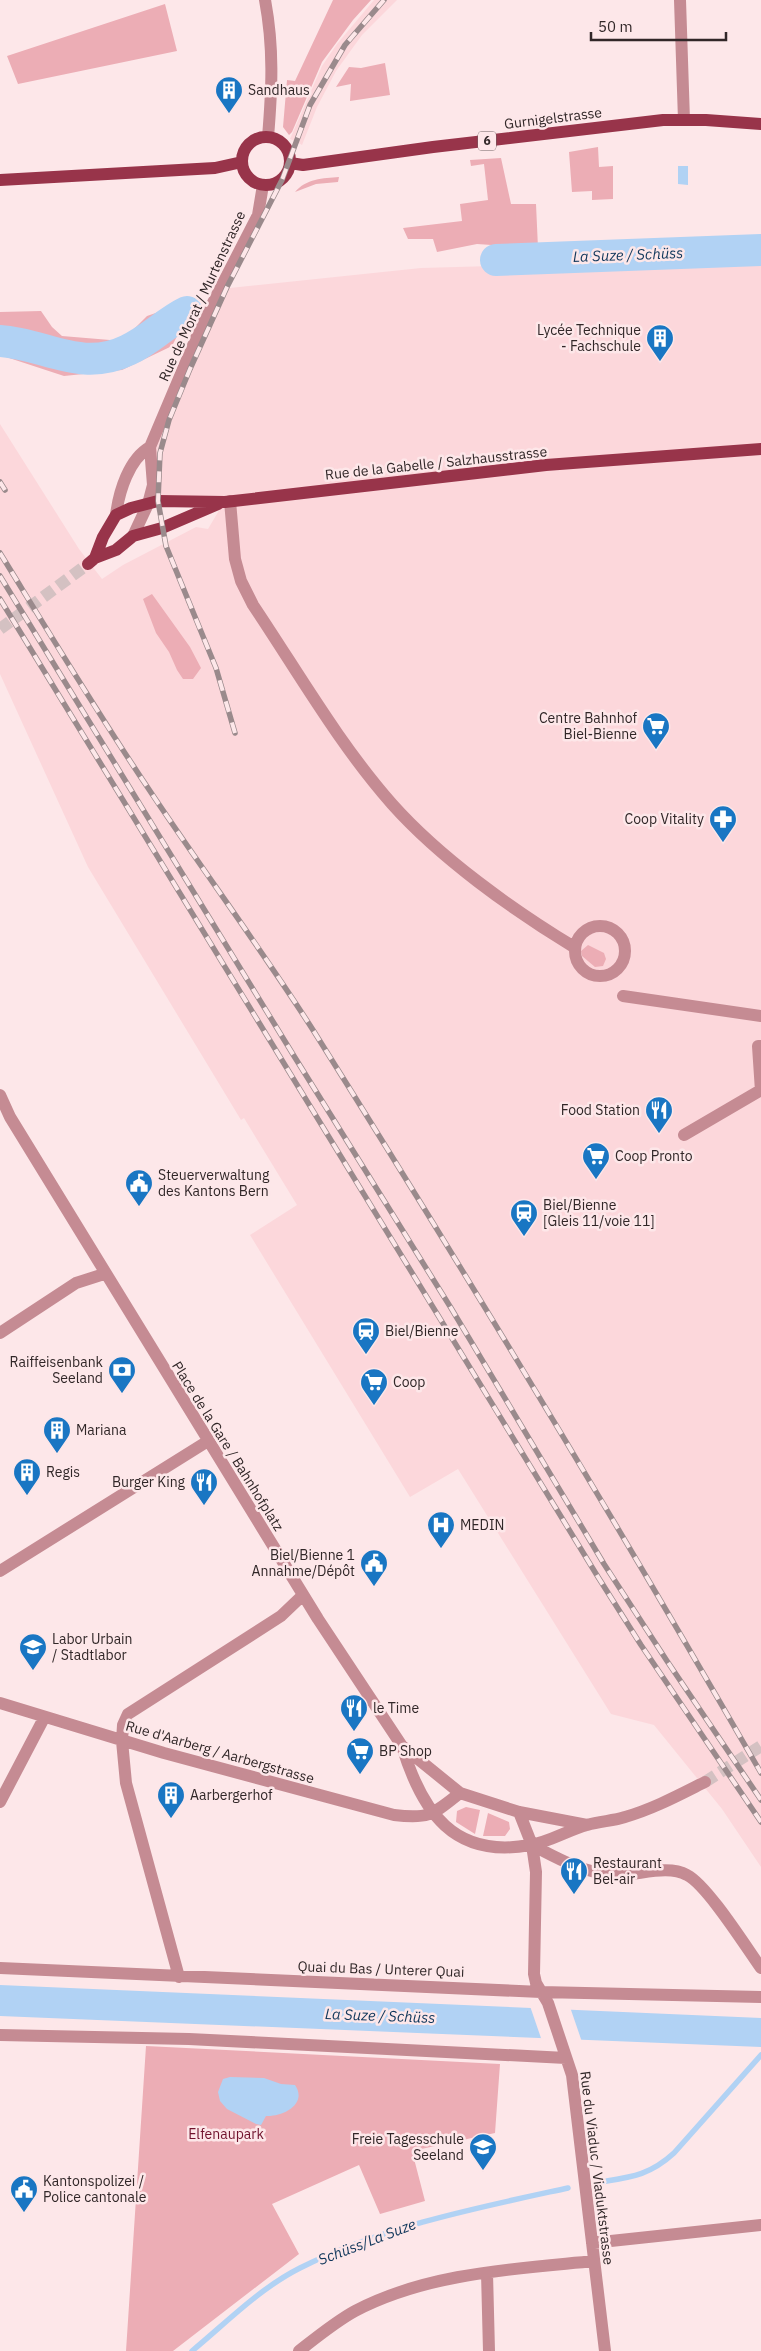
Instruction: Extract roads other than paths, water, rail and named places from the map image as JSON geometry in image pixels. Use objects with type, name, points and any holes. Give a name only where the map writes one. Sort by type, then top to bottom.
[{"type":"main road","name":"Gurnigelstrasse","points":[[290,163],[303,165],[433,147],[663,120],[761,124]]},
{"type":"main road","points":[[268,137],[283,144],[288,151],[290,163],[288,172],[282,180],[270,185],[263,185],[251,180],[243,168],[242,162],[247,146],[253,141],[268,137]]},
{"type":"main road","points":[[0,180],[215,168],[242,162]]},
{"type":"main road","name":"Rue de la Gabelle / Salzhausstrasse","points":[[116,515],[158,501],[227,501],[546,465],[761,449]]},
{"type":"main road","points":[[133,536],[162,528],[227,501]]},
{"type":"main road","name":"Rue de Morat / Murtenstrasse","points":[[116,515],[92,561],[116,550],[133,536]]},
{"type":"street","points":[[265,0],[273,66],[268,137]]},
{"type":"street","points":[[680,0],[684,120]]},
{"type":"street","name":"Rue de Morat / Murtenstrasse","points":[[133,536],[148,504],[153,485],[150,446],[202,324],[258,215],[263,185]]},
{"type":"street","name":"Rue de Morat / Murtenstrasse","points":[[116,515],[118,497],[125,481],[139,453],[150,446]]},
{"type":"street","points":[[227,501],[235,559],[241,580],[253,605],[377,786],[409,822],[445,854],[529,919],[574,947],[577,964],[583,971],[598,977],[614,972],[620,967],[625,953],[622,938],[610,928],[602,926],[587,929],[576,940],[574,947]]},
{"type":"street","points":[[623,996],[761,1016]]},
{"type":"street","points":[[684,1135],[761,1090],[758,1046],[761,1046]]},
{"type":"street","name":"Place de la Gare / Bahnhofplatz","points":[[0,1096],[10,1117],[104,1274],[303,1595],[402,1746],[460,1793]]},
{"type":"street","points":[[0,1333],[76,1283],[104,1274]]},
{"type":"street","points":[[0,1571],[208,1441]]},
{"type":"street","points":[[179,1977],[126,1783],[122,1740],[123,1724],[128,1714],[281,1616],[303,1595]]},
{"type":"street","name":"Rue d'Aarberg / Aarbergstrasse","points":[[0,1703],[44,1718],[370,1810],[418,1818],[434,1813]]},
{"type":"street","points":[[0,1802],[44,1718]]},
{"type":"street","points":[[402,1746],[416,1786],[434,1813],[454,1833],[487,1848],[499,1849],[532,1845],[587,1825],[623,1818],[645,1811],[705,1782]]},
{"type":"street","points":[[434,1813],[460,1793],[519,1812],[587,1825]]},
{"type":"street","name":"Rue du Viaduc / Viaduktstrasse","points":[[519,1812],[532,1845],[537,1879],[534,1974],[541,1992],[548,2003],[572,2075],[605,2351]]},
{"type":"street","points":[[532,1845],[570,1865],[591,1871],[615,1875],[666,1872],[686,1875],[705,1891],[761,1968]]},
{"type":"street","name":"Quai du Bas / Unterer Quai","points":[[0,1968],[541,1992],[761,1997]]},
{"type":"street","points":[[0,2036],[189,2039],[536,2056],[565,2054]]},
{"type":"street","points":[[592,2243],[761,2225]]},
{"type":"street","points":[[299,2351],[320,2334],[356,2311],[398,2294],[441,2282],[487,2273],[594,2261]]},
{"type":"street","points":[[487,2273],[489,2351]]},
{"type":"water","points":[[678,166],[688,166],[688,185],[678,184]]},
{"type":"water","points":[[0,1985],[761,2018],[761,2047],[0,2016]]},
{"type":"water","points":[[230,2077],[264,2078],[281,2084],[295,2085],[298,2098],[292,2108],[286,2112],[266,2116],[261,2125],[256,2124],[227,2109],[220,2101],[218,2092],[223,2079]]},
{"type":"waterway","name":"La Suze / Schüss","points":[[496,260],[761,250]]},
{"type":"waterway","name":"La Suze / Schüss","points":[[0,341],[17,343],[79,358],[95,359],[111,356],[136,346],[187,312]]},
{"type":"waterway","name":"La Suze / Schüss","points":[[601,2182],[649,2171],[674,2153],[761,2055]]},
{"type":"waterway","name":"Schüss/La Suze","points":[[192,2351],[271,2285],[300,2268],[332,2253],[431,2220],[568,2188]]},
{"type":"tunnel","points":[[0,629],[88,564]]},
{"type":"tunnel","points":[[705,1782],[761,1746]]},
{"type":"railway","points":[[235,733],[216,668],[166,546],[158,501],[160,453],[169,420],[190,369],[227,287],[282,180],[310,105],[345,45],[384,0]]},
{"type":"railway","points":[[0,482],[5,490]]},
{"type":"railway","points":[[0,553],[127,756],[293,999],[371,1122],[597,1493],[761,1773]]},
{"type":"railway","points":[[0,576],[451,1308],[604,1564],[761,1800]]},
{"type":"railway","points":[[0,599],[598,1577],[641,1645],[761,1822]]},
{"type":"place","name":"Sandhaus","points":[[229,114]]},
{"type":"place","name":"Lycée Technique - Fachschule","points":[[660,362]]},
{"type":"place","name":"Centre Bahnhof Biel-Bienne","points":[[656,750]]},
{"type":"place","name":"Coop Vitality","points":[[723,843]]},
{"type":"place","name":"Food Station","points":[[659,1134]]},
{"type":"place","name":"Coop Pronto","points":[[596,1180]]},
{"type":"place","name":"Steuerverwaltung des Kantons Bern","points":[[139,1207]]},
{"type":"place","name":"Biel/Bienne [Gleis 11/voie 11]","points":[[524,1237]]},
{"type":"place","name":"Biel/Bienne","points":[[366,1355]]},
{"type":"place","name":"Raiffeisenbank Seeland","points":[[122,1394]]},
{"type":"place","name":"Coop","points":[[374,1406]]},
{"type":"place","name":"Mariana","points":[[57,1454]]},
{"type":"place","name":"Regis","points":[[27,1496]]},
{"type":"place","name":"Burger King","points":[[204,1506]]},
{"type":"place","name":"MEDIN","points":[[441,1549]]},
{"type":"place","name":"Biel/Bienne 1 Annahme/Dépôt","points":[[374,1587]]},
{"type":"place","name":"Labor Urbain / Stadtlabor","points":[[33,1671]]},
{"type":"place","name":"le Time","points":[[354,1732]]},
{"type":"place","name":"BP Shop","points":[[360,1775]]},
{"type":"place","name":"Aarbergerhof","points":[[171,1819]]},
{"type":"place","name":"Restaurant Bel-air","points":[[574,1895]]},
{"type":"place","name":"Freie Tagesschule Seeland","points":[[483,2171]]},
{"type":"place","name":"Kantonspolizei / Police cantonale","points":[[24,2213]]},
{"type":"park label","name":"Elfenaupark","points":[[226,2134]]}]
